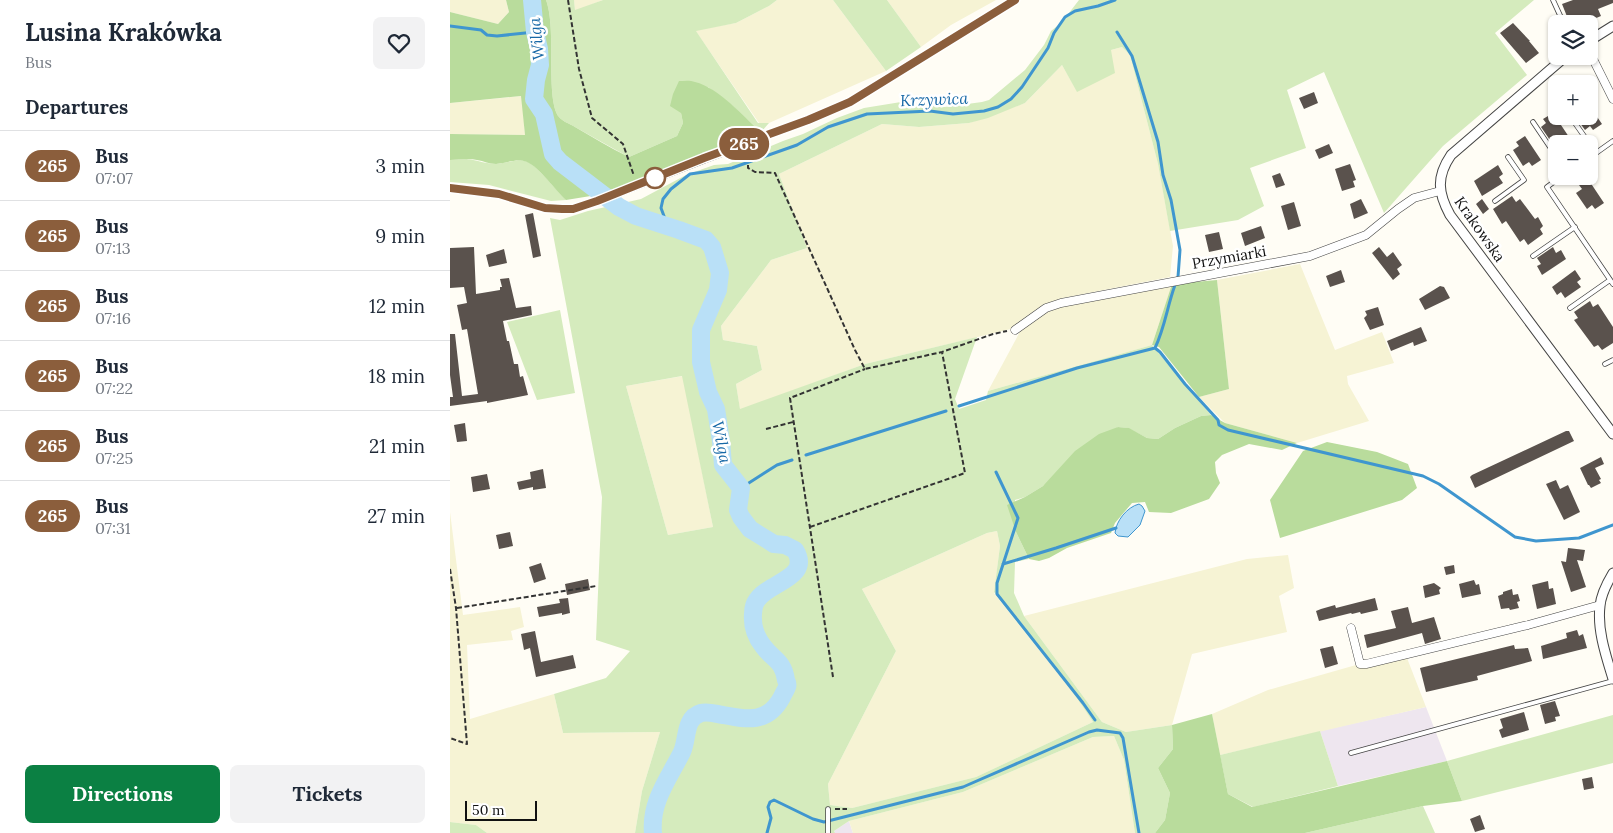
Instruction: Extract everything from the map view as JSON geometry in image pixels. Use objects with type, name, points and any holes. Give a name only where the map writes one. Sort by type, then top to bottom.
[{"type":"street","points":[[450,188],[499,194],[545,208],[573,209],[638,186],[704,158],[808,120],[850,102],[1015,0]]},
{"type":"street","points":[[1598,35],[1613,26]]},
{"type":"street","name":"Krakowska","points":[[1556,65],[1451,155],[1442,172],[1440,191],[1450,215],[1613,434]]},
{"type":"street","points":[[1596,65],[1613,100]]},
{"type":"street","name":"Przymiarki","points":[[1015,330],[1046,308],[1061,303],[1310,256],[1366,235],[1414,198],[1440,191]]},
{"type":"street","points":[[1613,573],[1603,593],[1600,605],[1602,640],[1613,680]]},
{"type":"street","points":[[1351,628],[1360,664],[1366,664],[1528,625],[1600,605]]},
{"type":"lane","points":[[1552,0],[1560,15]]},
{"type":"lane","points":[[1532,122],[1548,145]]},
{"type":"lane","points":[[1598,152],[1613,141]]},
{"type":"lane","points":[[1495,201],[1524,180],[1508,157]]},
{"type":"lane","points":[[1550,185],[1547,187],[1612,282],[1570,308]]},
{"type":"lane","points":[[1533,256],[1575,227]]},
{"type":"lane","points":[[1605,364],[1613,360]]},
{"type":"lane","points":[[1352,753],[1613,680]]},
{"type":"lane","points":[[828,809],[828,833]]},
{"type":"path","points":[[568,0],[578,69],[592,118],[623,144],[638,186]]},
{"type":"path","points":[[748,165],[748,168],[756,172],[776,173],[865,369]]},
{"type":"path","points":[[833,677],[790,398],[865,369],[942,352],[993,334],[1015,330]]},
{"type":"path","points":[[810,527],[965,473],[942,352]]},
{"type":"path","points":[[766,429],[794,421]]},
{"type":"path","points":[[450,569],[456,608],[467,744],[450,738]]},
{"type":"path","points":[[456,608],[596,586]]},
{"type":"path","points":[[828,809],[847,809]]},
{"type":"shaded area","points":[[450,0],[506,0],[509,12],[498,24],[450,12]]},
{"type":"shaded area","points":[[574,0],[603,0],[575,11]]},
{"type":"shaded area","points":[[777,0],[833,0],[886,71],[769,123],[759,123],[695,30],[736,23]]},
{"type":"shaded area","points":[[887,0],[996,0],[951,25],[921,47]]},
{"type":"shaded area","points":[[1122,47],[1130,55],[1158,164],[1173,246],[1170,277],[1063,298],[1038,309],[1011,329],[865,364],[740,410],[736,384],[762,370],[757,346],[723,340],[721,326],[771,260],[807,248],[779,174],[882,124],[919,127],[969,123],[1025,103],[1062,65],[1077,91],[1111,50]]},
{"type":"shaded area","points":[[522,96],[525,135],[450,134],[450,103]]},
{"type":"shaded area","points":[[1300,264],[1335,350],[1382,332],[1394,363],[1347,376],[1348,384],[1369,421],[1297,443],[1225,423],[1199,397],[1229,389],[1217,280]]},
{"type":"shaded area","points":[[1172,284],[1152,345],[988,391],[1022,328],[1043,314],[1062,305]]},
{"type":"shaded area","points":[[683,376],[713,527],[668,535],[626,386]]},
{"type":"shaded area","points":[[450,512],[463,615],[520,607],[524,627],[511,631],[513,640],[467,645],[470,719],[554,694],[563,733],[660,732],[642,791],[635,833],[487,833],[476,825],[450,822]]},
{"type":"shaded area","points":[[997,531],[1000,546],[994,593],[1081,702],[1093,722],[976,777],[852,808],[830,805],[828,784],[896,651],[862,589],[987,533]]},
{"type":"shaded area","points":[[1288,555],[1294,588],[1279,596],[1287,632],[1192,654],[1172,725],[1126,732],[1102,722],[1024,616],[1247,559]]},
{"type":"shaded area","points":[[1407,658],[1426,707],[1220,755],[1212,714],[1268,690],[1356,665],[1367,668]]},
{"type":"shaded area","points":[[1426,707],[1447,761],[1338,786],[1320,731]]},
{"type":"shaded area","points":[[1114,736],[1124,760],[1135,833],[853,833],[849,821],[963,792],[1093,737]]},
{"type":"shaded area","points":[[849,821],[853,833],[835,833],[834,831]]},
{"type":"green space","points":[[506,0],[546,0],[551,28],[553,95],[559,117],[622,154],[629,157],[677,136],[683,123],[681,113],[670,106],[679,81],[693,81],[713,90],[761,132],[603,194],[566,200],[542,174],[527,162],[516,161],[491,164],[474,159],[450,160],[450,134],[525,135],[521,96],[450,103],[450,12],[498,24],[509,12]]},
{"type":"green space","points":[[546,0],[574,0],[575,10],[603,0],[777,0],[736,23],[696,31],[758,123],[769,123],[761,132],[733,106],[708,87],[681,113],[683,123],[677,136],[629,157],[615,150],[559,117],[553,95],[551,28]]},
{"type":"green space","points":[[833,0],[887,0],[921,47],[886,71]]},
{"type":"green space","points":[[1079,0],[1534,0],[1495,33],[1527,75],[1443,146],[1384,213],[1324,72],[1287,90],[1306,148],[1250,168],[1264,206],[1238,220],[1170,231],[1158,164],[1130,55],[1122,47],[1111,50],[1115,73],[1077,92],[1062,65],[1025,103],[988,118],[969,123],[919,127],[882,124],[779,174],[807,248],[771,260],[721,326],[723,340],[757,346],[762,370],[736,384],[740,409],[865,364],[977,337],[955,399],[959,409],[986,400],[988,391],[1152,345],[1211,415],[1201,416],[1175,428],[1158,439],[1147,438],[1128,428],[1118,427],[1043,486],[1025,497],[1015,500],[1016,532],[1029,559],[1015,562],[1014,593],[1024,616],[1102,722],[1126,732],[1172,725],[1173,749],[1158,768],[1170,793],[1165,820],[1155,833],[1135,833],[1124,760],[1114,736],[1093,737],[963,792],[849,821],[834,831],[835,833],[635,833],[642,791],[660,732],[563,733],[554,694],[606,678],[630,651],[596,640],[602,497],[550,218],[560,220],[588,211],[641,199],[686,175],[714,165],[728,164],[864,108],[901,102],[945,107],[989,100],[1025,70],[1044,45],[1051,31],[1062,22]],"holes":[[[682,376],[713,527],[668,535],[626,386]],[[997,531],[1000,546],[994,592],[1070,689],[1093,722],[976,777],[852,808],[830,805],[828,784],[896,651],[862,589],[987,533]]]},
{"type":"green space","points":[[467,159],[493,164],[516,161],[528,162],[566,200],[551,201],[489,185],[450,182],[450,160]]},
{"type":"green space","points":[[1217,280],[1229,389],[1199,397],[1159,347],[1152,345],[1172,284]]},
{"type":"green space","points":[[560,310],[575,393],[537,400],[507,322]]},
{"type":"green space","points":[[1211,415],[1225,423],[1297,443],[1282,450],[1249,444],[1222,455],[1215,462],[1216,473],[1220,483],[1209,499],[1171,513],[1149,512],[1145,502],[1132,503],[1115,523],[1111,533],[1067,548],[1049,558],[1039,561],[1029,559],[1016,532],[1007,505],[1043,486],[1075,451],[1099,434],[1118,427],[1129,428],[1147,438],[1158,439],[1175,428],[1201,416]]},
{"type":"green space","points":[[1327,442],[1377,452],[1408,464],[1417,488],[1402,500],[1280,538],[1270,500],[1303,451]]},
{"type":"green space","points":[[1212,714],[1228,794],[1252,807],[1447,761],[1462,801],[1423,806],[1305,833],[1155,833],[1165,820],[1170,793],[1158,768],[1173,749],[1172,725]]},
{"type":"green space","points":[[1613,715],[1613,763],[1462,801],[1447,761]]},
{"type":"green space","points":[[1320,731],[1338,786],[1253,807],[1228,794],[1220,755]]},
{"type":"green space","points":[[1423,806],[1435,833],[1305,833]]},
{"type":"green space","points":[[450,822],[476,825],[487,833],[450,833]]},
{"type":"water","points":[[1139,504],[1145,511],[1140,525],[1128,537],[1118,536],[1115,533],[1120,519],[1126,511]]},
{"type":"building","points":[[1573,0],[1613,0],[1613,3],[1598,9],[1601,16],[1598,17],[1598,15],[1566,15],[1562,4]]},
{"type":"building","points":[[1513,23],[1539,53],[1526,63],[1500,33]]},
{"type":"building","points":[[1314,92],[1318,103],[1304,109],[1299,98]]},
{"type":"building","points":[[1548,116],[1548,125],[1561,125],[1568,135],[1548,135],[1548,137],[1541,127],[1546,123],[1543,119]]},
{"type":"building","points":[[1598,118],[1602,124],[1593,130],[1590,126],[1585,130],[1581,125],[1598,125]]},
{"type":"building","points":[[1525,136],[1541,160],[1532,166],[1529,162],[1523,166],[1513,150],[1519,146],[1516,142]]},
{"type":"building","points":[[1329,144],[1333,153],[1319,159],[1315,150]]},
{"type":"building","points":[[1350,164],[1356,180],[1353,181],[1355,187],[1342,191],[1335,169]]},
{"type":"building","points":[[1498,165],[1503,174],[1499,177],[1503,183],[1482,196],[1474,181]]},
{"type":"building","points":[[1280,173],[1285,185],[1276,188],[1272,176]]},
{"type":"building","points":[[1579,185],[1592,185],[1604,203],[1595,209],[1592,205],[1587,209],[1576,193],[1582,189]]},
{"type":"building","points":[[1512,196],[1516,202],[1520,199],[1535,219],[1538,217],[1543,226],[1540,229],[1543,234],[1528,245],[1524,239],[1520,242],[1506,221],[1502,224],[1493,209]]},
{"type":"building","points":[[1361,199],[1368,213],[1354,219],[1350,204]]},
{"type":"building","points":[[1482,199],[1489,209],[1483,214],[1476,204]]},
{"type":"building","points":[[1294,202],[1301,226],[1288,230],[1281,206]]},
{"type":"building","points":[[533,213],[541,256],[533,258],[525,215]]},
{"type":"building","points":[[1261,226],[1265,238],[1245,246],[1241,233]]},
{"type":"building","points":[[1219,232],[1223,249],[1209,252],[1205,235]]},
{"type":"building","points":[[474,247],[476,294],[500,290],[500,287],[502,287],[500,279],[509,278],[516,308],[531,306],[532,315],[503,321],[514,364],[518,364],[520,377],[523,376],[528,395],[487,403],[487,401],[450,406],[450,397],[453,397],[450,375],[450,334],[455,334],[462,396],[478,394],[467,329],[462,330],[457,305],[467,303],[464,287],[450,288],[450,248]]},
{"type":"building","points":[[1379,247],[1387,257],[1393,252],[1402,265],[1397,269],[1400,274],[1393,280],[1372,253]]},
{"type":"building","points":[[1553,247],[1556,253],[1561,250],[1566,259],[1542,275],[1537,266],[1541,264],[1537,258]]},
{"type":"building","points":[[504,249],[507,263],[489,267],[486,255]]},
{"type":"building","points":[[1341,270],[1345,282],[1330,287],[1326,276]]},
{"type":"building","points":[[1575,270],[1581,279],[1577,282],[1581,287],[1565,298],[1561,292],[1557,295],[1552,287]]},
{"type":"building","points":[[1440,286],[1444,287],[1450,298],[1425,310],[1419,299]]},
{"type":"building","points":[[1590,301],[1593,307],[1598,304],[1613,327],[1613,343],[1602,350],[1598,345],[1594,347],[1574,320],[1578,318],[1574,312]]},
{"type":"building","points":[[1378,307],[1384,325],[1370,330],[1364,318],[1367,315],[1365,311]]},
{"type":"building","points":[[1421,327],[1427,341],[1414,346],[1413,342],[1391,351],[1387,341]]},
{"type":"building","points":[[465,423],[467,441],[457,442],[454,425]]},
{"type":"building","points":[[1569,431],[1574,441],[1475,488],[1470,477],[1472,475]]},
{"type":"building","points":[[1601,457],[1604,464],[1595,468],[1601,483],[1591,488],[1580,468]]},
{"type":"building","points":[[543,469],[546,488],[533,490],[533,487],[519,490],[517,482],[531,479],[530,472]]},
{"type":"building","points":[[487,474],[490,489],[473,492],[471,477]]},
{"type":"building","points":[[1556,480],[1560,489],[1568,485],[1580,512],[1564,520],[1546,484]]},
{"type":"building","points":[[510,532],[513,546],[499,549],[496,535]]},
{"type":"building","points":[[1568,548],[1585,550],[1583,561],[1577,560],[1586,587],[1571,592],[1561,561],[1566,562]]},
{"type":"building","points":[[541,563],[546,579],[534,583],[529,567]]},
{"type":"building","points":[[1454,565],[1455,573],[1446,575],[1444,567]]},
{"type":"building","points":[[588,579],[590,590],[567,595],[565,584]]},
{"type":"building","points":[[1474,580],[1476,585],[1479,584],[1481,594],[1462,598],[1459,584]]},
{"type":"building","points":[[1548,581],[1549,589],[1553,588],[1556,604],[1537,609],[1532,585]]},
{"type":"building","points":[[1434,583],[1441,588],[1439,590],[1440,594],[1425,598],[1423,586]]},
{"type":"building","points":[[1512,589],[1513,595],[1518,594],[1520,601],[1517,602],[1519,608],[1501,609],[1498,596]]},
{"type":"building","points":[[568,598],[570,613],[539,617],[537,607],[560,603],[559,599]]},
{"type":"building","points":[[1375,598],[1378,610],[1361,614],[1360,612],[1351,613],[1319,621],[1316,611],[1335,605],[1336,608]]},
{"type":"building","points":[[1408,607],[1412,623],[1434,617],[1441,639],[1425,644],[1422,633],[1367,648],[1364,635],[1396,628],[1391,611]]},
{"type":"building","points":[[1577,630],[1579,636],[1583,634],[1587,648],[1543,659],[1541,646],[1567,638],[1566,633]]},
{"type":"building","points":[[535,631],[541,662],[573,655],[576,668],[536,677],[530,648],[524,650],[521,634]]},
{"type":"building","points":[[1514,645],[1515,649],[1528,648],[1532,661],[1477,676],[1478,680],[1426,692],[1420,668]]},
{"type":"building","points":[[1333,646],[1338,664],[1325,668],[1320,649]]},
{"type":"building","points":[[1555,701],[1560,716],[1555,717],[1556,721],[1545,724],[1540,705]]},
{"type":"building","points":[[1524,712],[1529,730],[1502,738],[1499,730],[1503,728],[1500,719]]},
{"type":"building","points":[[1592,777],[1594,788],[1584,790],[1582,779]]},
{"type":"building","points":[[1480,815],[1485,829],[1475,832],[1470,819]]},
{"type":"waterway","name":"Wilga","points":[[532,0],[540,65],[534,99],[544,114],[553,154],[560,162],[619,207],[636,216],[706,240],[712,247],[720,273],[718,290],[701,330],[701,362],[708,392],[716,409],[723,465],[741,488],[738,510],[750,529],[774,544],[785,545],[795,550],[799,559],[798,567],[794,573],[763,594],[754,605],[753,611],[754,627],[758,639],[783,668],[787,688],[777,705],[771,711],[757,718],[741,718],[706,712],[692,719],[687,730],[682,752],[657,801],[654,811],[653,833]]},
{"type":"waterway","name":"Krzywica","points":[[668,227],[661,208],[663,199],[671,189],[690,174],[732,168],[797,145],[828,127],[867,114],[930,111],[953,114],[984,111],[998,107],[1011,99],[1022,87],[1048,48],[1054,33],[1065,17],[1075,11],[1115,0]]},
{"type":"waterway","points":[[450,26],[481,30],[487,35],[497,36],[535,32]]},
{"type":"waterway","points":[[1117,32],[1132,56],[1158,142],[1163,175],[1171,200],[1180,250],[1178,277]]},
{"type":"waterway","points":[[959,406],[1077,368],[1155,348],[1175,285]]},
{"type":"waterway","points":[[1155,348],[1218,420],[1219,425],[1228,430],[1423,476],[1439,484],[1515,537],[1536,541],[1579,538],[1613,525]]},
{"type":"waterway","points":[[806,455],[946,411]]},
{"type":"waterway","points":[[741,488],[777,465],[792,460]]},
{"type":"waterway","points":[[996,472],[1018,518],[997,583],[997,594],[1095,720]]},
{"type":"waterway","points":[[1003,564],[1116,528]]},
{"type":"waterway","points":[[767,833],[771,818],[768,807],[770,802],[774,800],[813,819],[824,822],[963,787],[1097,730],[1120,733],[1123,738],[1139,833]]},
{"type":"bus line","name":"265","points":[[450,188],[499,194],[545,208],[573,209],[638,186],[704,158],[736,148],[850,102],[1015,0]]}]
